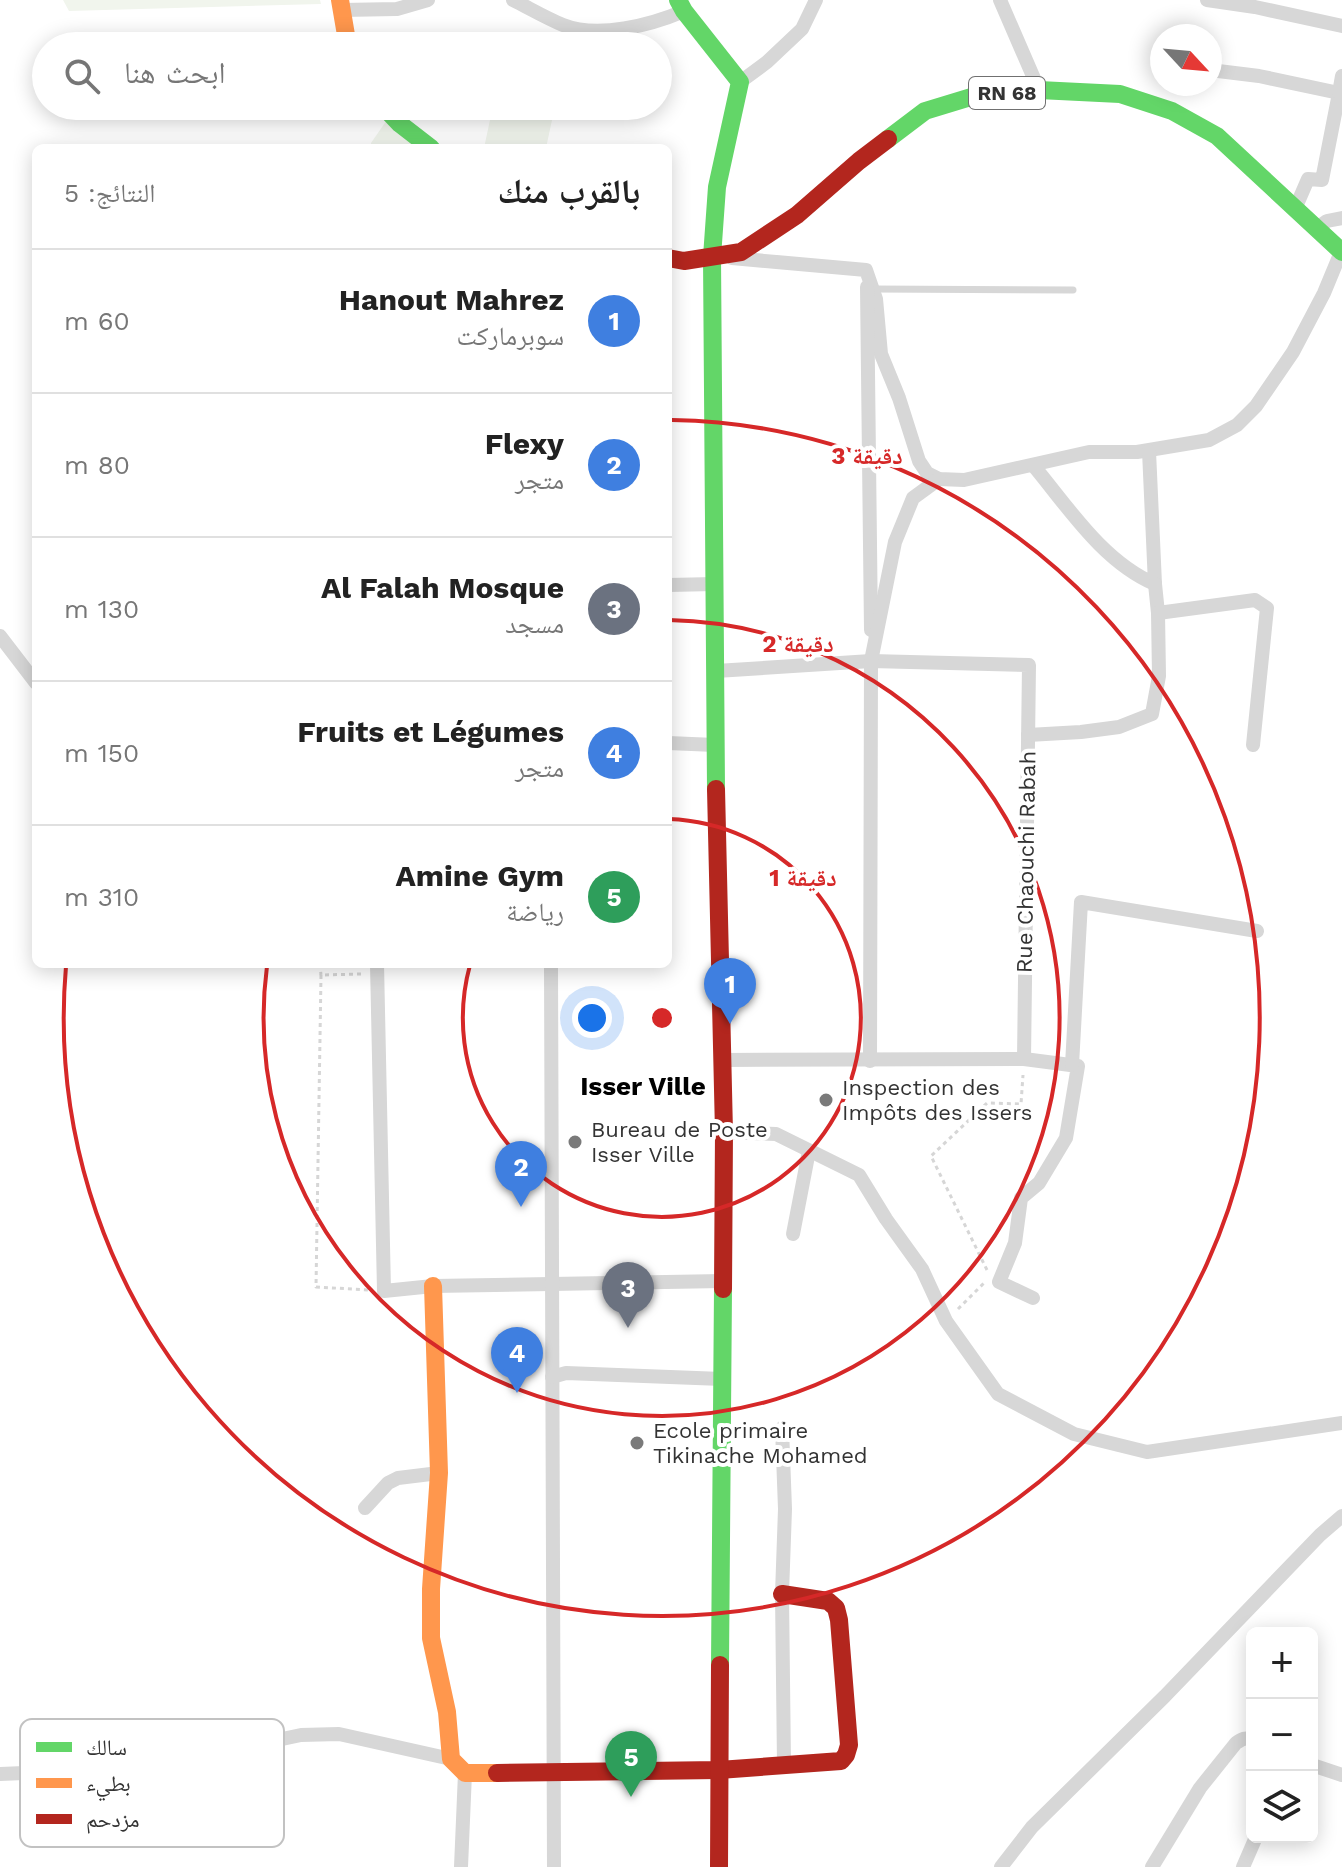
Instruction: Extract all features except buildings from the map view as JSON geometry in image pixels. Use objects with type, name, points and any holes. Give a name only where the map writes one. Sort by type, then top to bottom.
[{"type":"street","points":[[346,32],[341,5],[397,9],[428,0]]},
{"type":"street","points":[[513,0],[532,5],[565,26],[598,32],[663,20],[681,6],[740,82]]},
{"type":"street","points":[[719,1867],[724,1132],[715,745],[712,257],[717,187],[740,82],[802,29],[816,0]]},
{"type":"street","points":[[1000,0],[1039,90]]},
{"type":"street","points":[[1207,0],[1342,26]]},
{"type":"street","points":[[1222,71],[1339,93]]},
{"type":"street","points":[[1295,209],[1308,179],[1322,180],[1342,76]]},
{"type":"street","name":"RN 68","points":[[672,259],[684,261],[741,252],[797,215],[859,161],[925,111],[971,97],[1039,90],[1120,94],[1172,111],[1217,136],[1342,252]]},
{"type":"street","points":[[396,120],[426,144]]},
{"type":"street","points":[[1317,228],[1327,221],[1342,218]]},
{"type":"street","points":[[866,270],[876,299],[881,354],[919,461],[927,473],[939,479],[964,480],[1089,452],[1149,451],[1209,440],[1237,425],[1256,406],[1293,352],[1342,252]]},
{"type":"street","points":[[712,257],[866,270]]},
{"type":"street","points":[[866,270],[871,661],[870,1061]]},
{"type":"street","points":[[1028,735],[1119,727],[1152,714],[1159,676],[1149,451]]},
{"type":"street","points":[[1033,465],[1093,537],[1134,575],[1155,584]]},
{"type":"street","points":[[871,661],[895,542],[913,498],[939,479]]},
{"type":"street","points":[[672,585],[715,584]]},
{"type":"street","points":[[1158,613],[1255,600],[1267,608],[1253,745]]},
{"type":"street","points":[[0,636],[32,678]]},
{"type":"street","points":[[716,671],[871,661]]},
{"type":"street","name":"Rue Chaouchi Rabah","points":[[871,661],[1029,665],[1024,1059]]},
{"type":"street","points":[[672,743],[715,745]]},
{"type":"street","points":[[1072,1065],[1081,902],[1257,931]]},
{"type":"street","points":[[551,968],[554,1867]]},
{"type":"street","points":[[377,969],[384,1291],[433,1286],[723,1281]]},
{"type":"street","points":[[722,1060],[1024,1059],[1078,1066],[1066,1138],[1039,1183],[1021,1198],[1015,1243],[999,1282],[1033,1298]]},
{"type":"street","points":[[724,1132],[776,1134],[859,1175],[922,1269],[946,1321],[998,1394],[1074,1434],[1147,1452],[1342,1423]]},
{"type":"street","points":[[793,1234],[809,1151]]},
{"type":"street","points":[[433,1286],[439,1473],[431,1638],[447,1712],[451,1759]]},
{"type":"street","points":[[552,1377],[566,1373],[722,1379]]},
{"type":"street","points":[[782,1428],[785,1509],[782,1594],[784,1765]]},
{"type":"street","points":[[365,1508],[388,1483],[398,1478],[439,1473]]},
{"type":"street","points":[[1001,1867],[1032,1827],[1342,1516]]},
{"type":"street","points":[[284,1739],[339,1734],[451,1759],[465,1773],[719,1770],[841,1761],[849,1745],[836,1608],[828,1601],[782,1594]]},
{"type":"street","points":[[1152,1867],[1200,1788],[1236,1743],[1246,1738]]},
{"type":"street","points":[[1318,1767],[1342,1775]]},
{"type":"street","points":[[0,1774],[20,1773]]},
{"type":"street","points":[[461,1867],[465,1773]]},
{"type":"street","points":[[1243,1867],[1253,1843]]},
{"type":"lane","points":[[873,289],[1073,290]]},
{"type":"path","points":[[320,968],[316,1287],[384,1291]]},
{"type":"path","points":[[321,975],[377,969]]},
{"type":"path","points":[[965,1301],[990,1276],[931,1156],[987,1103],[1021,1104],[1024,1059]]},
{"type":"shaded area","points":[[63,0],[320,0],[321,4],[69,11]]},
{"type":"shaded area","points":[[387,120],[393,120],[426,144],[371,144]]},
{"type":"shaded area","points":[[490,120],[552,120],[547,144],[485,144]]},
{"type":"traffic: fast","points":[[678,0],[740,82],[717,187],[712,257],[716,789]]},
{"type":"traffic: fast","points":[[888,139],[925,111],[971,97],[1039,90],[1120,94],[1172,111],[1217,136],[1342,252]]},
{"type":"traffic: fast","points":[[396,120],[426,144]]},
{"type":"traffic: fast","points":[[720,1665],[723,1289]]},
{"type":"traffic: slow","points":[[340,0],[345,32]]},
{"type":"traffic: slow","points":[[433,1286],[439,1473],[431,1638],[447,1712],[451,1759],[465,1773],[497,1773]]},
{"type":"traffic: jam","points":[[672,259],[684,261],[741,252],[797,215],[888,139]]},
{"type":"traffic: jam","points":[[716,789],[724,1132],[723,1289]]},
{"type":"traffic: jam","points":[[497,1773],[719,1770],[841,1761],[849,1745],[836,1608],[828,1601],[782,1594]]},
{"type":"traffic: jam","points":[[719,1867],[720,1665]]},
{"type":"place","name":"Hanout Mahrez","points":[[730,1024]]},
{"type":"place","name":"Inspection des Impôts des Issers","points":[[826,1100]]},
{"type":"place","name":"Bureau de Poste Isser Ville","points":[[575,1142]]},
{"type":"place","name":"Flexy","points":[[521,1207]]},
{"type":"place","name":"Al Falah Mosque","points":[[628,1328]]},
{"type":"place","name":"Fruits et Légumes","points":[[517,1393]]},
{"type":"place","name":"Ecole primaire Tikinache Mohamed","points":[[637,1443]]},
{"type":"place","name":"Amine Gym","points":[[631,1797]]},
{"type":"district","name":"Isser Ville","points":[[643,1086]]}]
